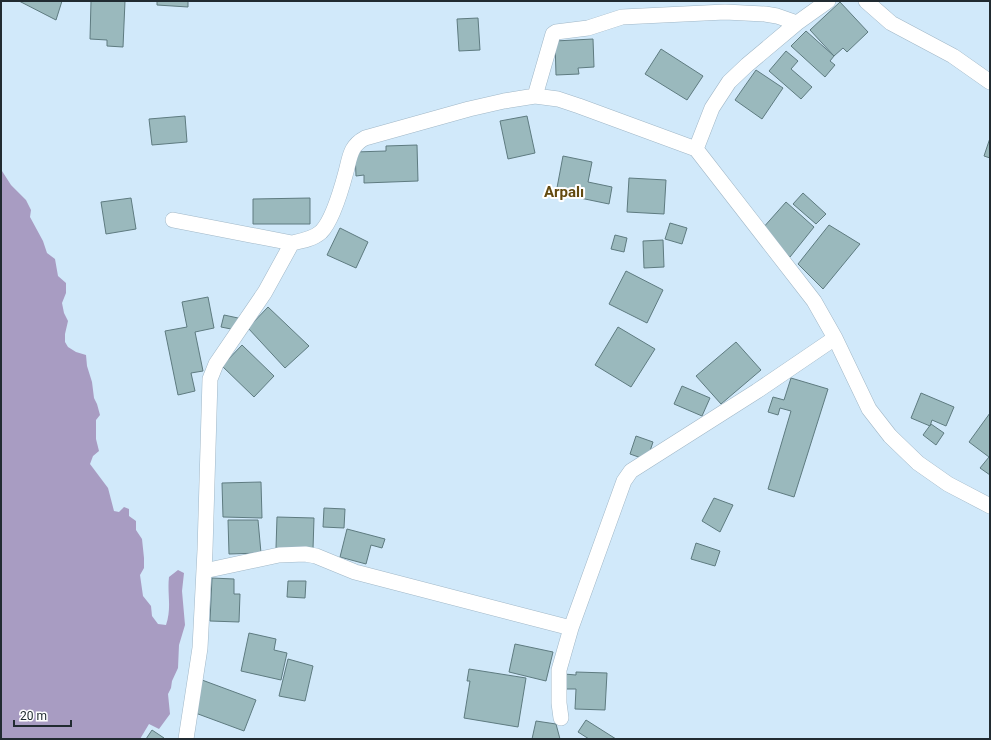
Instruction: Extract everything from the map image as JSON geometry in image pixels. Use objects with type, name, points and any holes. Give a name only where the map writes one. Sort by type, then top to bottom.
[{"type":"street","points":[[696,149],[712,108],[729,82],[797,23],[828,1]]},
{"type":"street","points":[[866,1],[891,22],[948,53],[990,82]]},
{"type":"street","points":[[535,96],[553,34],[556,32],[588,28],[622,17],[725,12],[765,14],[777,16],[797,23]]},
{"type":"street","points":[[173,220],[292,243],[303,241],[314,237],[326,226],[342,188],[351,151],[358,142],[365,138],[504,100],[535,96],[558,99],[579,106],[696,149],[814,302],[835,338],[869,410],[890,436],[918,463],[948,484],[990,506]]},
{"type":"street","points":[[186,739],[200,648],[210,379],[216,364],[265,292],[292,243]]},
{"type":"street","points":[[561,718],[559,703],[559,670],[570,628],[624,481],[631,471],[757,392],[835,338]]},
{"type":"street","points":[[204,571],[279,555],[305,554],[316,556],[355,572],[570,628]]},
{"type":"shaded area","points":[[1,162],[2,171],[11,185],[26,200],[31,210],[30,217],[43,241],[47,253],[55,259],[58,276],[66,283],[66,293],[62,303],[64,313],[68,321],[65,342],[68,347],[76,352],[86,355],[94,398],[100,415],[96,420],[96,439],[99,451],[93,456],[90,464],[108,488],[114,511],[119,512],[124,507],[129,509],[129,516],[136,521],[136,530],[142,539],[144,558],[144,568],[140,575],[143,596],[151,606],[152,616],[158,624],[166,625],[168,618],[169,577],[178,570],[184,573],[182,591],[185,625],[179,645],[178,668],[168,694],[170,714],[159,729],[149,724],[140,739],[1,739]]},
{"type":"building","points":[[19,1],[62,1],[56,20]]},
{"type":"building","points":[[91,1],[125,1],[123,47],[107,46],[107,40],[90,39]]},
{"type":"building","points":[[157,1],[188,1],[188,7],[157,5]]},
{"type":"building","points":[[840,2],[868,32],[847,52],[843,48],[834,56],[810,30]]},
{"type":"building","points":[[478,18],[480,50],[459,51],[457,19]]},
{"type":"building","points":[[806,31],[834,56],[830,61],[835,65],[825,77],[791,46]]},
{"type":"building","points":[[593,39],[594,67],[578,68],[579,74],[556,75],[555,41]]},
{"type":"building","points":[[661,49],[703,76],[687,100],[645,74]]},
{"type":"building","points":[[786,51],[798,61],[791,69],[812,87],[801,99],[769,71]]},
{"type":"building","points":[[756,70],[783,88],[762,119],[735,100]]},
{"type":"building","points":[[185,116],[187,142],[152,145],[149,119]]},
{"type":"building","points":[[527,116],[535,153],[508,159],[500,121]]},
{"type":"building","points":[[990,138],[990,158],[984,156]]},
{"type":"building","points":[[417,145],[418,181],[364,183],[364,175],[356,176],[355,152],[386,151],[386,146]]},
{"type":"building","points":[[563,156],[592,162],[588,182],[612,187],[609,204],[556,193]]},
{"type":"building","points":[[629,178],[666,180],[664,214],[627,212]]},
{"type":"building","points":[[803,193],[826,214],[816,224],[793,204]]},
{"type":"building","points":[[131,198],[136,229],[106,234],[101,202]]},
{"type":"building","points":[[310,198],[310,224],[253,224],[253,199]]},
{"type":"building","points":[[786,202],[814,227],[790,257],[762,229]]},
{"type":"building","points":[[670,223],[687,228],[682,244],[665,239]]},
{"type":"building","points":[[829,225],[860,244],[823,289],[798,264]]},
{"type":"building","points":[[340,228],[368,242],[356,268],[327,255]]},
{"type":"building","points":[[615,235],[627,238],[624,252],[611,249]]},
{"type":"building","points":[[663,240],[664,267],[644,268],[643,241]]},
{"type":"building","points":[[626,271],[663,290],[647,323],[609,304]]},
{"type":"building","points":[[208,297],[214,328],[195,332],[203,371],[191,373],[195,391],[178,395],[165,331],[187,327],[182,302]]},
{"type":"building","points":[[268,307],[309,346],[285,368],[248,328]]},
{"type":"building","points":[[224,315],[238,318],[236,330],[221,327]]},
{"type":"building","points":[[618,327],[655,349],[631,387],[595,365]]},
{"type":"building","points":[[736,342],[761,370],[721,404],[696,376]]},
{"type":"building","points":[[242,345],[274,376],[254,397],[222,366]]},
{"type":"building","points":[[791,378],[828,389],[794,497],[768,489],[791,411],[780,408],[778,415],[768,412],[773,397],[784,400]]},
{"type":"building","points":[[682,386],[710,398],[702,416],[674,404]]},
{"type":"building","points":[[921,393],[954,407],[946,426],[932,420],[930,426],[911,418]]},
{"type":"building","points":[[990,413],[990,475],[980,468],[989,457],[969,442]]},
{"type":"building","points":[[931,424],[944,433],[936,445],[923,435]]},
{"type":"building","points":[[636,436],[653,442],[647,460],[630,454]]},
{"type":"building","points":[[261,482],[262,518],[223,517],[222,483]]},
{"type":"building","points":[[714,498],[733,505],[720,532],[702,521]]},
{"type":"building","points":[[324,508],[345,509],[344,528],[323,527]]},
{"type":"building","points":[[277,517],[314,518],[313,549],[276,548]]},
{"type":"building","points":[[228,520],[258,520],[261,553],[229,554]]},
{"type":"building","points":[[347,529],[385,539],[382,548],[371,545],[366,564],[340,557]]},
{"type":"building","points":[[696,543],[720,551],[715,566],[691,559]]},
{"type":"building","points":[[212,578],[234,579],[234,594],[240,594],[239,622],[210,621]]},
{"type":"building","points":[[288,581],[306,581],[305,598],[287,597]]},
{"type":"building","points":[[249,633],[276,639],[274,650],[287,653],[281,680],[241,671]]},
{"type":"building","points":[[515,644],[553,652],[546,681],[509,672]]},
{"type":"building","points":[[288,659],[313,666],[305,701],[279,696]]},
{"type":"building","points":[[469,669],[526,678],[518,727],[464,718],[470,681],[467,681]]},
{"type":"building","points":[[576,672],[607,673],[605,710],[575,709],[576,689],[564,689],[564,674],[576,675]]},
{"type":"building","points":[[202,680],[256,700],[244,731],[190,711]]},
{"type":"building","points":[[586,720],[616,739],[589,739],[578,732]]},
{"type":"building","points":[[536,721],[556,724],[560,739],[532,739]]},
{"type":"building","points":[[152,730],[164,738],[164,739],[146,739]]},
{"type":"district","name":"Arpalı","points":[[564,192]]}]
